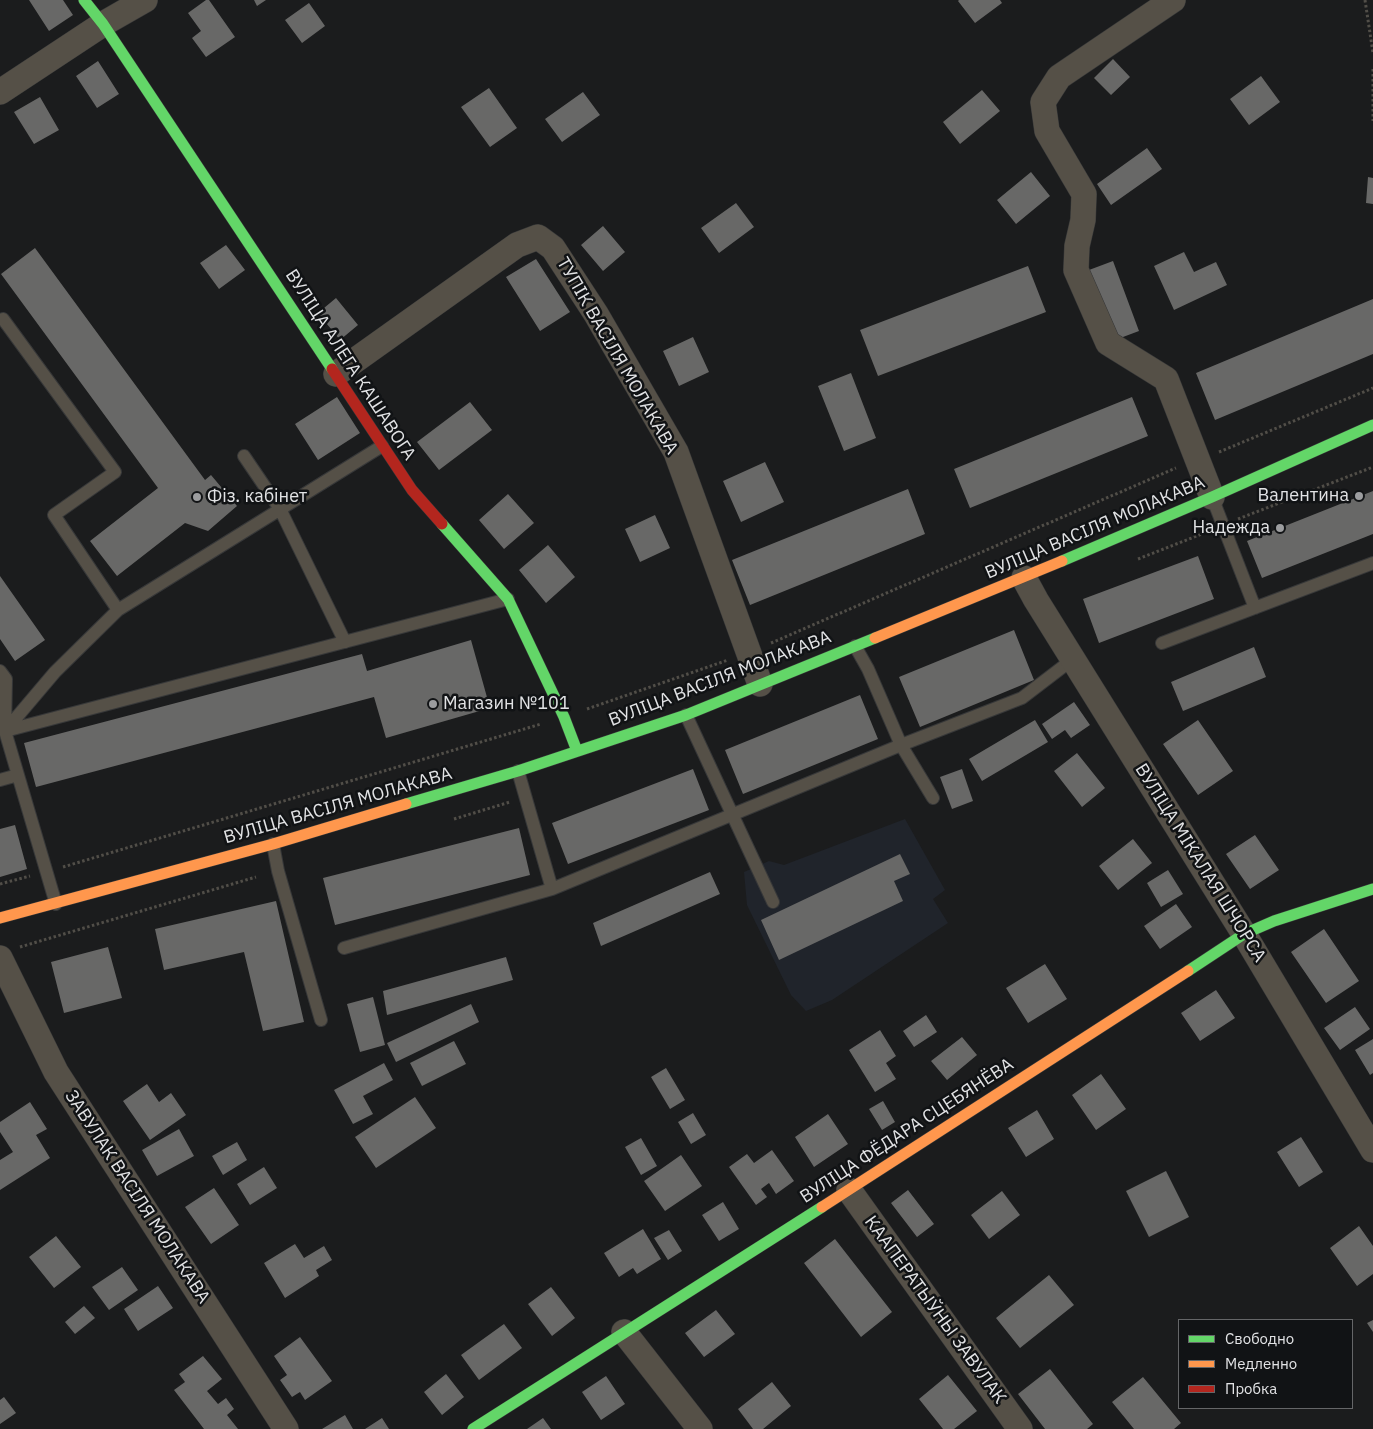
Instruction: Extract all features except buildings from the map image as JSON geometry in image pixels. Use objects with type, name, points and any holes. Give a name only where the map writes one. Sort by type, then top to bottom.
[{"type":"street","name":"ВУЛІЦА АЛЕГА КАШАВОГА","points":[[84,0],[103,24],[412,490],[508,599],[564,717],[577,751]]},
{"type":"street","points":[[0,92],[103,24],[145,0]]},
{"type":"street","points":[[1173,0],[1059,77],[1043,102],[1047,131],[1084,194],[1083,220],[1077,246],[1076,270],[1080,280],[1108,343],[1166,379],[1212,497]]},
{"type":"street","name":"ТУПІК ВАСІЛЯ МОЛАКАВА","points":[[336,374],[517,245],[538,237],[553,248],[596,314],[676,452],[760,684]]},
{"type":"street","name":"ВУЛІЦА ВАСІЛЯ МОЛАКАВА","points":[[0,918],[273,844],[518,772],[686,715],[1024,578],[1373,425]]},
{"type":"street","name":"ВУЛІЦА МІКАЛАЯ ШЧОРСА","points":[[1024,578],[1244,934],[1373,1150]]},
{"type":"street","name":"ВУЛІЦА ФЁДАРА СЦЕБЯНЁВА","points":[[473,1429],[849,1190],[1244,934],[1274,921],[1373,889]]},
{"type":"street","name":"ЗАВУЛАК ВАСІЛЯ МОЛАКАВА","points":[[0,958],[56,1072],[286,1429]]},
{"type":"street","name":"КААПЕРАТЫЎНЫ ЗАВУЛАК","points":[[849,1190],[1020,1429]]},
{"type":"street","points":[[624,1332],[700,1429]]},
{"type":"lane","points":[[3,319],[17,347],[115,472],[54,514],[118,610]]},
{"type":"lane","points":[[5,731],[55,672],[118,610],[382,446]]},
{"type":"lane","points":[[244,456],[280,509],[344,642]]},
{"type":"lane","points":[[1212,497],[1255,608]]},
{"type":"lane","points":[[1162,643],[1373,564]]},
{"type":"lane","points":[[5,731],[508,599]]},
{"type":"lane","points":[[855,646],[868,668],[901,745],[933,798]]},
{"type":"lane","points":[[344,948],[552,889],[901,745],[1022,698],[1073,659]]},
{"type":"lane","points":[[0,671],[6,679],[3,693],[5,731],[56,904]]},
{"type":"lane","points":[[686,715],[772,902]]},
{"type":"lane","points":[[518,772],[552,889]]},
{"type":"lane","points":[[0,780],[18,775]]},
{"type":"lane","points":[[273,844],[278,871],[321,1020]]},
{"type":"path","points":[[1365,0],[1373,53]]},
{"type":"path","points":[[1373,69],[1373,121]]},
{"type":"path","points":[[0,884],[47,872],[564,717],[748,653],[1175,468],[1373,388]]},
{"type":"shaded area","points":[[905,819],[945,890],[933,899],[948,923],[832,1000],[806,1011],[791,995],[747,905],[744,872],[769,861],[784,865]]},
{"type":"traffic: fast","points":[[84,0],[103,24],[332,369]]},
{"type":"traffic: fast","points":[[1062,561],[1373,425]]},
{"type":"traffic: fast","points":[[442,524],[508,599],[564,717],[577,751]]},
{"type":"traffic: fast","points":[[406,804],[518,771],[686,715],[875,638]]},
{"type":"traffic: fast","points":[[1188,971],[1244,934],[1274,921],[1373,889]]},
{"type":"traffic: fast","points":[[473,1429],[822,1207]]},
{"type":"traffic: slow","points":[[875,638],[1062,561]]},
{"type":"traffic: slow","points":[[0,918],[273,844],[406,804]]},
{"type":"traffic: slow","points":[[822,1207],[1188,971]]},
{"type":"traffic: jam","points":[[332,369],[412,490],[442,524]]},
{"type":"place","name":"Валентина","points":[[1359,496]]},
{"type":"place","name":"Фіз. кабінет","points":[[197,497]]},
{"type":"place","name":"Надежда","points":[[1280,528]]},
{"type":"place","name":"Магазин №101","points":[[433,704]]}]
